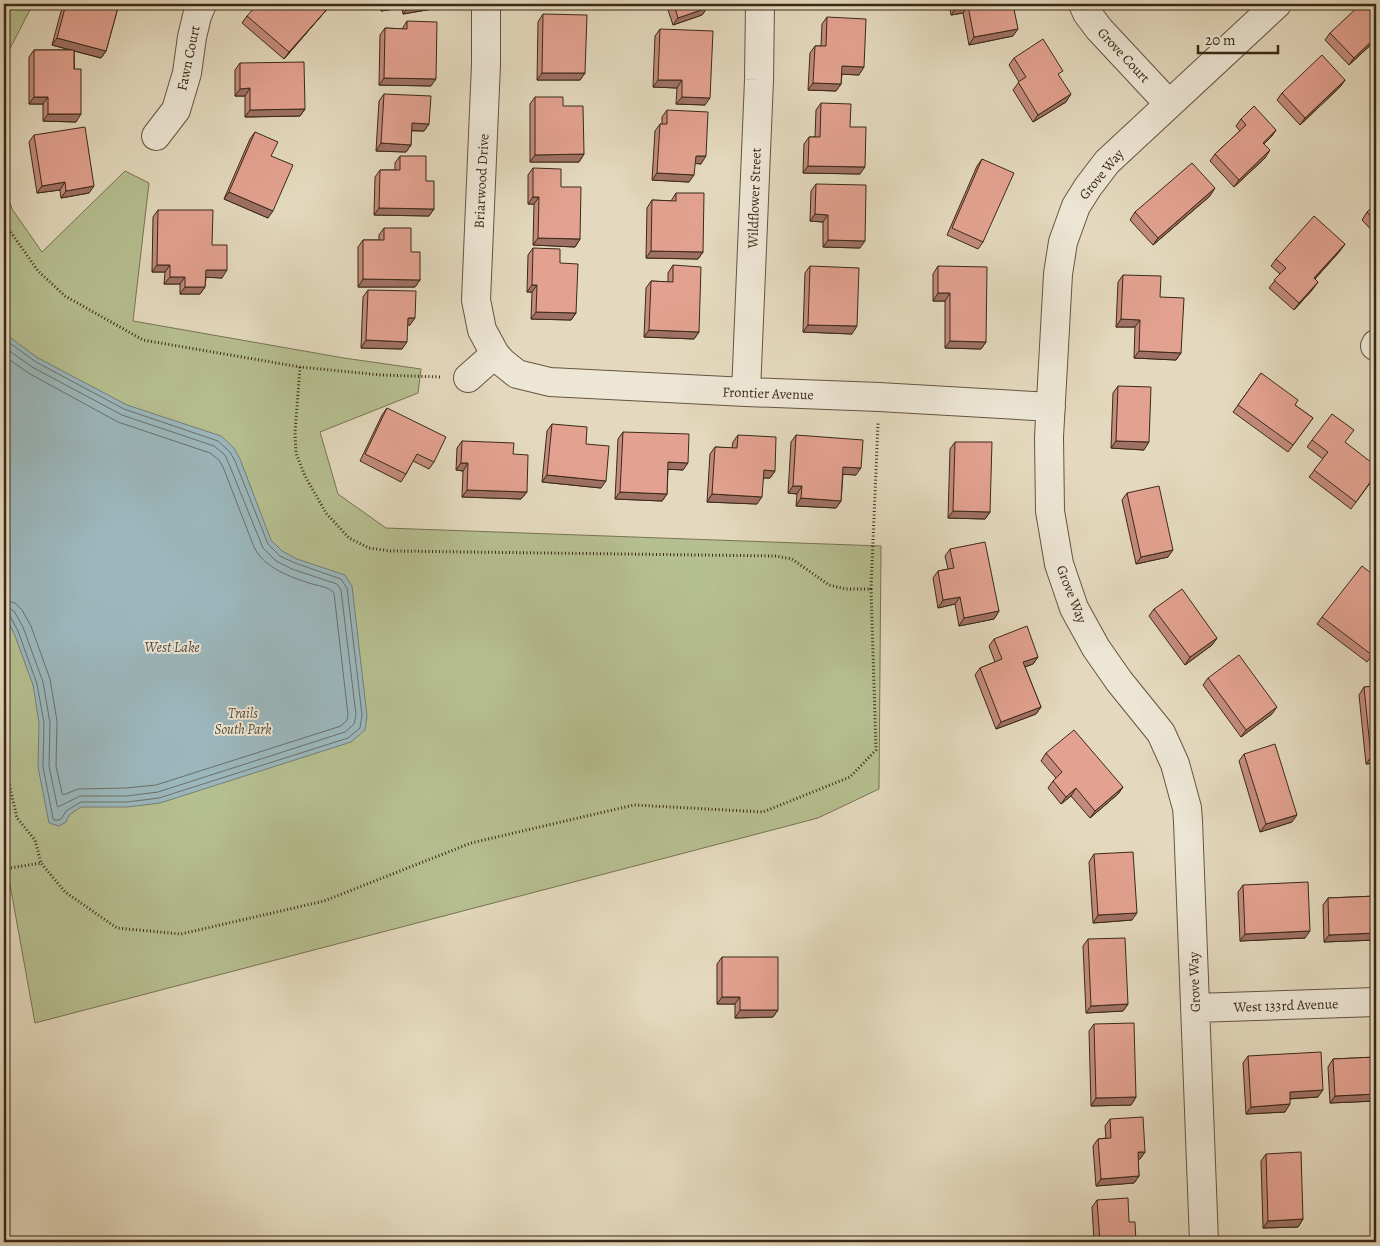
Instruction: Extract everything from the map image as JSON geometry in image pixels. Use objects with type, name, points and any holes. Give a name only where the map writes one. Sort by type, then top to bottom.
[{"type":"street","name":"Fawn Court","points":[[156,136],[176,110],[187,73],[197,16],[202,4]]},
{"type":"street","name":"Briarwood Drive","points":[[486,4],[486,64],[476,300],[482,330],[494,354]]},
{"type":"street","name":"Wildflower Street","points":[[746,392],[759,80],[760,4]]},
{"type":"street","name":"Grove Court","points":[[1083,4],[1099,29],[1170,104]]},
{"type":"street","name":"Grove Way","points":[[1204,1242],[1186,808],[1175,764],[1161,733],[1119,681],[1096,648],[1074,608],[1059,564],[1050,511],[1048,437],[1058,274],[1063,242],[1076,206],[1088,186],[1107,162],[1277,4]]},
{"type":"street","points":[[468,378],[494,354]]},
{"type":"street","name":"Frontier Avenue","points":[[494,354],[517,374],[550,382],[879,397],[1051,408]]},
{"type":"street","name":"West 133rd Avenue","points":[[1195,1008],[1376,1002]]},
{"type":"path","points":[[4,216],[10,231],[38,271],[65,296],[143,340],[300,367],[380,375],[468,378]]},
{"type":"path","points":[[300,367],[295,433],[296,453],[326,513],[349,538],[369,548],[391,551],[776,556],[792,560],[829,585],[846,589],[871,589]]},
{"type":"path","points":[[4,761],[17,818],[35,840],[41,864],[65,892],[117,928],[181,934],[324,901],[471,843],[634,805],[763,812],[850,777],[876,750],[871,589],[879,397]]},
{"type":"path","points":[[4,869],[41,864]]},
{"type":"green space","points":[[4,4],[33,4],[4,60]]},
{"type":"green space","name":"Trails South Park","points":[[125,171],[149,183],[133,321],[344,358],[421,369],[418,393],[320,432],[338,494],[386,528],[881,546],[879,789],[818,818],[35,1023],[9,879],[4,879],[4,184],[12,209],[42,252]]},
{"type":"water","name":"West Lake","points":[[4,333],[38,358],[127,405],[221,436],[234,448],[271,540],[282,551],[297,559],[345,575],[352,586],[367,716],[365,730],[351,742],[160,803],[127,807],[81,807],[69,815],[66,822],[59,826],[49,823],[38,767],[39,723],[33,685],[14,633],[4,615]]},
{"type":"building","points":[[66,4],[119,4],[106,51],[57,38]]},
{"type":"building","points":[[258,4],[323,4],[328,8],[289,52],[247,16]]},
{"type":"building","points":[[408,4],[426,4],[408,7]]},
{"type":"building","points":[[674,4],[705,4],[707,8],[678,18]]},
{"type":"building","points":[[955,4],[1013,4],[1018,29],[974,37],[968,6],[956,8]]},
{"type":"building","points":[[1361,4],[1376,4],[1376,37],[1354,58],[1330,33]]},
{"type":"building","points":[[543,14],[587,15],[585,73],[542,73]]},
{"type":"building","points":[[827,17],[866,19],[864,67],[842,66],[841,84],[813,83],[815,46],[826,46]]},
{"type":"building","points":[[407,21],[437,22],[436,79],[384,78],[385,28],[407,29]]},
{"type":"building","points":[[660,29],[713,31],[710,98],[682,97],[682,80],[658,80]]},
{"type":"building","points":[[1043,39],[1063,71],[1058,74],[1071,94],[1038,115],[1018,82],[1026,77],[1014,58]]},
{"type":"building","points":[[34,50],[74,50],[74,69],[81,69],[81,114],[48,114],[48,97],[34,97]]},
{"type":"building","points":[[1322,55],[1345,80],[1305,118],[1282,93]]},
{"type":"building","points":[[304,62],[305,109],[250,110],[250,88],[240,89],[240,63]]},
{"type":"building","points":[[384,94],[431,96],[429,124],[412,123],[411,145],[381,143]]},
{"type":"building","points":[[535,97],[563,97],[563,106],[583,106],[584,154],[535,155]]},
{"type":"building","points":[[821,103],[851,104],[850,127],[866,127],[865,167],[808,166],[809,137],[820,137]]},
{"type":"building","points":[[1254,106],[1276,130],[1263,143],[1270,150],[1239,180],[1215,154],[1246,125],[1241,119]]},
{"type":"building","points":[[667,110],[708,112],[706,156],[696,156],[694,175],[657,173],[660,124],[667,124]]},
{"type":"building","points":[[85,127],[94,186],[66,191],[65,182],[42,186],[34,135]]},
{"type":"building","points":[[255,132],[278,142],[271,156],[293,165],[273,211],[229,192]]},
{"type":"building","points":[[400,156],[426,156],[426,181],[434,181],[434,209],[379,208],[380,170],[400,170]]},
{"type":"building","points":[[982,159],[1014,173],[983,242],[952,228]]},
{"type":"building","points":[[1192,163],[1215,188],[1158,238],[1135,212]]},
{"type":"building","points":[[533,168],[561,169],[561,187],[581,187],[580,239],[538,238],[539,197],[533,197]]},
{"type":"building","points":[[816,184],[866,185],[865,241],[828,240],[828,215],[815,214]]},
{"type":"building","points":[[676,193],[704,193],[703,252],[651,251],[652,200],[676,201]]},
{"type":"building","points":[[1376,204],[1376,222],[1367,212]]},
{"type":"building","points":[[158,210],[213,210],[212,245],[227,245],[227,270],[206,270],[205,287],[185,287],[185,277],[170,277],[170,265],[157,265]]},
{"type":"building","points":[[1314,216],[1345,244],[1314,278],[1318,282],[1299,303],[1274,280],[1286,268],[1276,259]]},
{"type":"building","points":[[384,228],[411,228],[411,252],[420,252],[420,280],[363,279],[363,240],[384,240]]},
{"type":"building","points":[[533,248],[560,249],[560,263],[578,264],[576,313],[536,312],[537,285],[532,285]]},
{"type":"building","points":[[673,265],[701,267],[699,332],[649,330],[651,281],[673,282]]},
{"type":"building","points":[[810,266],[859,268],[857,326],[808,325]]},
{"type":"building","points":[[938,266],[987,267],[986,342],[950,341],[950,293],[938,293]]},
{"type":"building","points":[[1123,275],[1161,276],[1160,297],[1184,298],[1181,353],[1139,351],[1140,320],[1121,319]]},
{"type":"building","points":[[368,290],[416,291],[415,318],[408,318],[407,342],[366,340]]},
{"type":"building","points":[[1261,373],[1298,400],[1295,405],[1313,418],[1293,445],[1238,405]]},
{"type":"building","points":[[1118,386],[1151,387],[1149,442],[1116,441]]},
{"type":"building","points":[[387,408],[446,437],[434,462],[417,454],[406,474],[365,454]]},
{"type":"building","points":[[1332,414],[1354,430],[1345,442],[1376,466],[1376,474],[1356,502],[1314,470],[1328,452],[1312,440]]},
{"type":"building","points":[[552,424],[587,427],[586,444],[609,446],[606,481],[547,475]]},
{"type":"building","points":[[623,432],[689,434],[688,463],[668,462],[667,494],[620,492]]},
{"type":"building","points":[[738,435],[776,437],[775,471],[764,470],[762,497],[712,494],[715,447],[737,448]]},
{"type":"building","points":[[796,435],[863,440],[861,468],[843,467],[841,501],[801,498],[802,486],[793,486]]},
{"type":"building","points":[[462,441],[514,443],[513,454],[528,455],[527,492],[467,490],[468,463],[461,463]]},
{"type":"building","points":[[955,442],[992,442],[990,512],[953,511]]},
{"type":"building","points":[[1159,486],[1173,550],[1141,557],[1127,493]]},
{"type":"building","points":[[985,542],[999,611],[964,618],[960,597],[943,600],[938,571],[954,568],[950,549]]},
{"type":"building","points":[[1362,566],[1376,577],[1376,649],[1372,655],[1322,617]]},
{"type":"building","points":[[1182,589],[1217,638],[1190,657],[1154,609]]},
{"type":"building","points":[[1027,626],[1038,657],[1023,662],[1041,707],[1001,722],[980,668],[1002,659],[994,639]]},
{"type":"building","points":[[1239,655],[1277,707],[1246,730],[1208,678]]},
{"type":"building","points":[[1376,686],[1376,756],[1371,757],[1364,687]]},
{"type":"building","points":[[1074,730],[1123,787],[1095,811],[1076,788],[1066,797],[1053,781],[1062,772],[1046,753]]},
{"type":"building","points":[[1275,744],[1297,815],[1266,824],[1244,754]]},
{"type":"building","points":[[1133,852],[1137,913],[1098,915],[1094,854]]},
{"type":"building","points":[[1308,882],[1310,931],[1245,934],[1243,885]]},
{"type":"building","points":[[1376,896],[1376,933],[1329,935],[1328,898]]},
{"type":"building","points":[[1125,938],[1128,1004],[1091,1006],[1088,939]]},
{"type":"building","points":[[722,957],[778,957],[778,1010],[740,1010],[740,997],[722,997]]},
{"type":"building","points":[[1134,1023],[1136,1097],[1096,1098],[1094,1024]]},
{"type":"building","points":[[1321,1052],[1323,1090],[1290,1092],[1290,1104],[1251,1107],[1248,1056]]},
{"type":"building","points":[[1376,1057],[1376,1094],[1335,1096],[1333,1059]]},
{"type":"building","points":[[1143,1117],[1145,1152],[1138,1152],[1139,1176],[1101,1179],[1098,1139],[1111,1138],[1110,1119]]},
{"type":"building","points":[[1301,1152],[1303,1219],[1268,1221],[1266,1154]]},
{"type":"building","points":[[1128,1198],[1129,1222],[1135,1222],[1136,1242],[1100,1242],[1097,1200]]},
{"type":"building","points":[[1306,1237],[1307,1242],[1271,1242],[1271,1239]]}]
